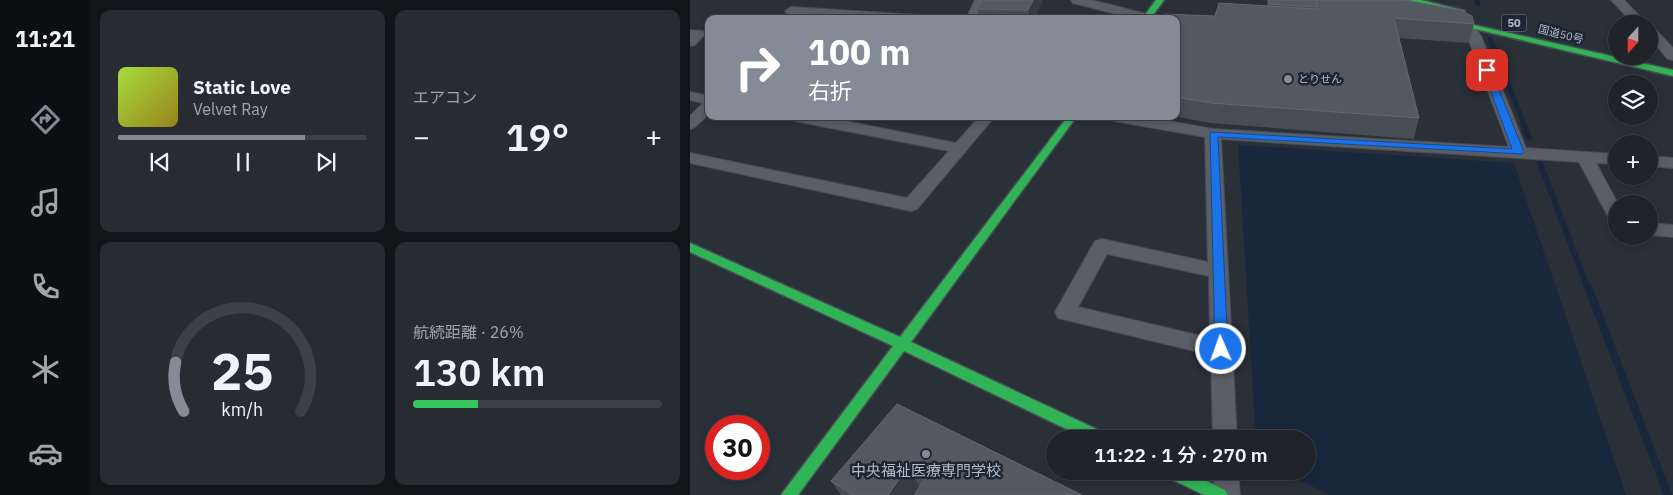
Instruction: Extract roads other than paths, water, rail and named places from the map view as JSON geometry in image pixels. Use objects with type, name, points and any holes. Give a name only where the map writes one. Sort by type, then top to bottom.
[{"type":"main road","points":[[1148,15],[1160,0]]},
{"type":"main road","name":"国道50号","points":[[1411,0],[1470,19],[1673,74]]},
{"type":"main road","name":"国道50号","points":[[1412,12],[1470,19]]},
{"type":"main road","points":[[1658,57],[1673,61]]},
{"type":"main road","points":[[789,495],[1070,120]]},
{"type":"main road","points":[[690,247],[902,344],[1083,430]]},
{"type":"main road","points":[[1189,480],[1220,495]]},
{"type":"street","points":[[787,15],[804,0]]},
{"type":"street","points":[[974,15],[981,0]]},
{"type":"street","points":[[1077,0],[1134,15]]},
{"type":"street","points":[[1617,0],[1632,15]]},
{"type":"street","points":[[1470,19],[1474,36],[1519,152]]},
{"type":"street","points":[[690,34],[698,34],[690,42]]},
{"type":"street","points":[[1658,40],[1673,56]]},
{"type":"street","points":[[690,96],[705,99]]},
{"type":"street","points":[[690,124],[705,110]]},
{"type":"street","points":[[816,120],[959,148]]},
{"type":"street","points":[[690,158],[911,205],[984,120]]},
{"type":"street","points":[[1136,120],[1213,134],[1608,158]]},
{"type":"street","points":[[1213,134],[1225,430]]},
{"type":"street","points":[[1584,157],[1608,201]]},
{"type":"street","points":[[1658,162],[1673,163]]},
{"type":"street","points":[[1658,230],[1673,231]]},
{"type":"street","points":[[1218,271],[1102,246],[1065,312],[1221,349]]},
{"type":"street","points":[[1226,480],[1227,495]]},
{"type":"water","points":[[1238,145],[1514,163],[1626,495],[1330,495],[1299,480],[1316,480],[1316,430],[1255,430]]},
{"type":"waterway","points":[[1477,0],[1478,4]]},
{"type":"waterway","points":[[1490,39],[1525,127]]},
{"type":"waterway","points":[[1524,126],[1529,138]]},
{"type":"waterway","points":[[1540,163],[1588,289]]},
{"type":"waterway","points":[[1588,287],[1668,495]]},
{"type":"place","name":"とりせん","points":[[1288,79]]},
{"type":"place","name":"中央福祉医療専門学校","points":[[926,454]]}]
